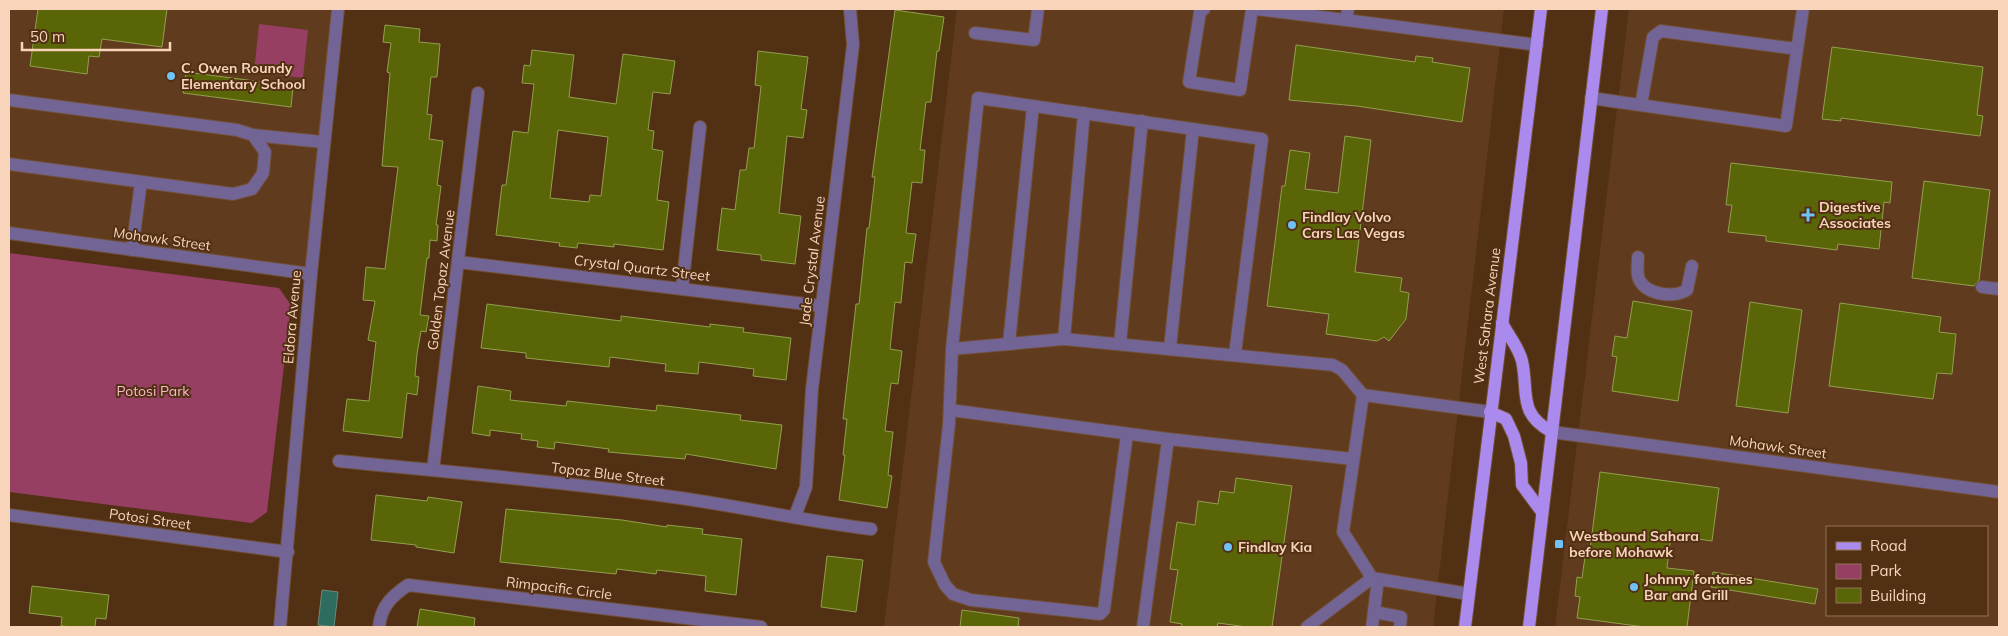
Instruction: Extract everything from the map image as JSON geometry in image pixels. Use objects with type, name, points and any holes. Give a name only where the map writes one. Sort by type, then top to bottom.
[{"type":"main road","name":"West Sahara Avenue","points":[[1465,627],[1541,9]]},
{"type":"main road","points":[[1529,627],[1602,9]]},
{"type":"main road","points":[[1502,323],[1522,362],[1524,391],[1528,406],[1538,424],[1552,432]]},
{"type":"main road","points":[[1490,412],[1506,419],[1514,436],[1521,463],[1522,485],[1542,512]]},
{"type":"street","name":"Eldora Avenue","points":[[280,627],[323,142],[338,9]]},
{"type":"street","name":"Jade Crystal Avenue","points":[[795,516],[806,487],[812,389],[853,45],[850,9]]},
{"type":"street","points":[[975,33],[1034,40],[1038,9]]},
{"type":"street","points":[[1204,9],[1200,12],[1189,82],[1240,90],[1254,9],[1347,14],[1537,45]]},
{"type":"street","points":[[1591,98],[1786,126],[1803,9]]},
{"type":"street","points":[[1641,105],[1653,37],[1661,31],[1797,49]]},
{"type":"street","name":"Golden Topaz Avenue","points":[[432,470],[478,93]]},
{"type":"street","points":[[1127,434],[1104,610],[1100,614],[970,600],[952,594],[945,585],[934,562],[950,410],[952,349],[978,98],[1262,139],[1235,354]]},
{"type":"street","points":[[9,100],[237,130],[253,135],[323,142]]},
{"type":"street","points":[[1009,343],[1033,106]]},
{"type":"street","points":[[1064,339],[1084,113]]},
{"type":"street","points":[[1120,344],[1142,122]]},
{"type":"street","points":[[682,288],[700,126]]},
{"type":"street","points":[[1170,348],[1193,129]]},
{"type":"street","points":[[9,164],[233,194],[252,189],[263,172],[265,152],[253,135]]},
{"type":"street","points":[[132,250],[140,182]]},
{"type":"street","name":"Mohawk Street","points":[[9,233],[311,274]]},
{"type":"street","points":[[1638,257],[1638,279],[1647,290],[1666,294],[1680,295],[1687,290],[1692,266]]},
{"type":"street","name":"Crystal Quartz Street","points":[[458,262],[822,306]]},
{"type":"street","points":[[1982,287],[1999,289]]},
{"type":"street","points":[[952,349],[1064,339],[1235,354],[1333,365],[1342,370],[1363,395],[1490,412]]},
{"type":"street","points":[[1363,395],[1342,532],[1375,578],[1372,627]]},
{"type":"street","points":[[950,410],[1168,439],[1353,459]]},
{"type":"street","name":"Mohawk Street","points":[[1552,432],[1999,492]]},
{"type":"street","points":[[1143,627],[1168,439]]},
{"type":"street","name":"Topaz Blue Street","points":[[339,461],[667,496],[795,516],[824,524],[871,529]]},
{"type":"street","name":"Potosi Street","points":[[9,515],[288,552]]},
{"type":"street","points":[[1307,627],[1375,578],[1469,594]]},
{"type":"street","name":"Rimpacific Circle","points":[[379,627],[380,616],[390,598],[408,584],[761,627]]},
{"type":"street","points":[[1374,612],[1401,617],[1400,627]]},
{"type":"shaded area","name":"C. Owen Roundy Elementary School","points":[[9,9],[340,9],[311,274],[9,233]]},
{"type":"shaded area","points":[[957,9],[1504,9],[1433,627],[884,627]]},
{"type":"shaded area","points":[[1629,9],[1999,9],[1999,627],[1555,627]]},
{"type":"green space","points":[[259,24],[308,30],[303,78],[254,72]]},
{"type":"green space","name":"Potosi Park","points":[[9,253],[279,288],[291,305],[267,512],[252,523],[9,492]]},
{"type":"water","points":[[322,590],[338,592],[334,627],[318,625]]},
{"type":"building","points":[[38,9],[167,9],[162,47],[102,39],[99,57],[89,56],[87,74],[30,66]]},
{"type":"building","points":[[895,10],[944,17],[939,51],[937,51],[931,102],[926,102],[920,150],[925,150],[922,183],[912,182],[906,233],[916,234],[912,263],[905,262],[901,303],[895,302],[890,349],[902,351],[898,384],[891,383],[885,431],[893,432],[888,475],[892,476],[887,508],[839,500],[845,455],[843,455],[847,419],[843,419],[856,304],[859,304],[867,228],[869,228],[875,177],[872,177]]},
{"type":"building","points":[[385,25],[420,29],[419,42],[440,44],[437,77],[431,77],[427,114],[432,115],[429,139],[443,141],[437,185],[441,186],[436,225],[438,225],[437,241],[430,240],[429,258],[427,258],[420,315],[429,316],[426,332],[421,331],[417,354],[415,376],[419,377],[417,395],[407,393],[402,438],[343,431],[347,399],[369,401],[376,342],[368,340],[375,301],[363,300],[366,267],[385,269],[398,167],[382,166],[390,73],[387,72],[391,43],[383,42]]},
{"type":"building","points":[[1296,45],[1415,62],[1416,56],[1433,58],[1432,62],[1470,68],[1462,122],[1357,106],[1289,100]]},
{"type":"building","points":[[1832,47],[1983,67],[1977,115],[1983,116],[1980,136],[1841,118],[1841,121],[1822,119]]},
{"type":"building","points":[[532,50],[574,55],[569,97],[616,104],[623,54],[675,61],[670,94],[653,92],[648,130],[654,131],[652,149],[663,151],[657,200],[669,202],[663,250],[614,244],[614,247],[578,243],[577,248],[559,246],[560,243],[496,235],[502,185],[506,185],[513,131],[528,133],[534,84],[522,83],[524,65],[530,66]],"holes":[[[558,130],[608,137],[601,196],[590,195],[589,202],[550,198]]]},
{"type":"building","points":[[758,51],[808,57],[801,109],[807,110],[803,138],[787,136],[779,213],[801,216],[795,264],[761,260],[761,255],[717,250],[722,208],[735,210],[740,170],[746,170],[749,148],[754,148],[761,86],[755,85]]},
{"type":"building","points":[[186,72],[293,86],[291,107],[183,93]]},
{"type":"building","name":"Findlay Volvo Cars Las Vegas","points":[[1345,136],[1371,140],[1355,272],[1402,278],[1400,291],[1409,293],[1406,319],[1389,341],[1384,337],[1377,341],[1326,334],[1329,314],[1267,306],[1282,186],[1285,186],[1290,150],[1310,153],[1305,189],[1338,193]]},
{"type":"building","points":[[1731,163],[1892,182],[1890,203],[1884,202],[1879,249],[1838,244],[1837,250],[1766,241],[1766,236],[1728,232],[1732,205],[1726,205]]},
{"type":"building","points":[[1924,181],[1990,190],[1979,280],[1974,286],[1912,278]]},
{"type":"building","points":[[1633,301],[1692,311],[1678,401],[1612,391],[1617,357],[1612,356],[1615,336],[1627,338]]},
{"type":"building","points":[[1750,302],[1802,310],[1788,413],[1736,406]]},
{"type":"building","points":[[1840,303],[1941,317],[1939,332],[1956,334],[1952,374],[1937,373],[1933,399],[1829,386]]},
{"type":"building","points":[[487,304],[621,321],[621,316],[710,327],[710,324],[744,328],[743,332],[791,338],[786,380],[753,376],[754,369],[699,362],[698,374],[665,371],[666,364],[610,357],[609,367],[526,358],[526,353],[481,348]]},
{"type":"building","points":[[478,386],[511,391],[510,400],[566,406],[567,401],[656,411],[657,405],[741,415],[740,420],[782,425],[776,469],[686,454],[685,459],[608,452],[609,449],[555,442],[554,449],[537,447],[538,441],[521,439],[522,434],[490,430],[490,436],[472,433]]},
{"type":"building","points":[[1600,472],[1719,488],[1712,541],[1671,535],[1667,568],[1694,571],[1687,627],[1645,627],[1577,618],[1580,597],[1575,596],[1577,577],[1582,578],[1585,557],[1589,557]]},
{"type":"building","name":"Findlay Kia","points":[[1236,478],[1292,486],[1272,627],[1247,627],[1218,623],[1217,627],[1182,627],[1182,624],[1170,622],[1178,570],[1170,569],[1177,522],[1195,525],[1198,501],[1218,504],[1220,491],[1234,493]]},
{"type":"building","points":[[376,495],[427,501],[428,497],[462,502],[454,553],[416,547],[416,545],[371,540]]},
{"type":"building","points":[[506,509],[622,520],[667,527],[667,525],[703,529],[702,534],[742,539],[736,595],[705,591],[706,576],[657,570],[656,574],[617,569],[616,574],[500,562]]},
{"type":"building","points":[[827,556],[863,560],[856,612],[821,607]]},
{"type":"building","points":[[1713,572],[1818,589],[1815,604],[1711,587]]},
{"type":"building","points":[[32,586],[109,595],[106,619],[96,618],[95,627],[61,626],[62,617],[29,613]]},
{"type":"building","points":[[420,609],[475,618],[474,627],[417,627]]},
{"type":"building","points":[[962,610],[1019,618],[1018,627],[960,627]]},
{"type":"place","name":"C. Owen Roundy Elementary School","points":[[171,76]]},
{"type":"place","name":"Digestive Associates","points":[[1808,215]]},
{"type":"place","name":"Findlay Volvo Cars Las Vegas","points":[[1292,225]]},
{"type":"place","name":"Westbound Sahara before Mohawk","points":[[1559,544]]},
{"type":"place","name":"Findlay Kia","points":[[1228,547]]},
{"type":"place","name":"Johnny fontanes Bar and Grill","points":[[1634,587]]}]
